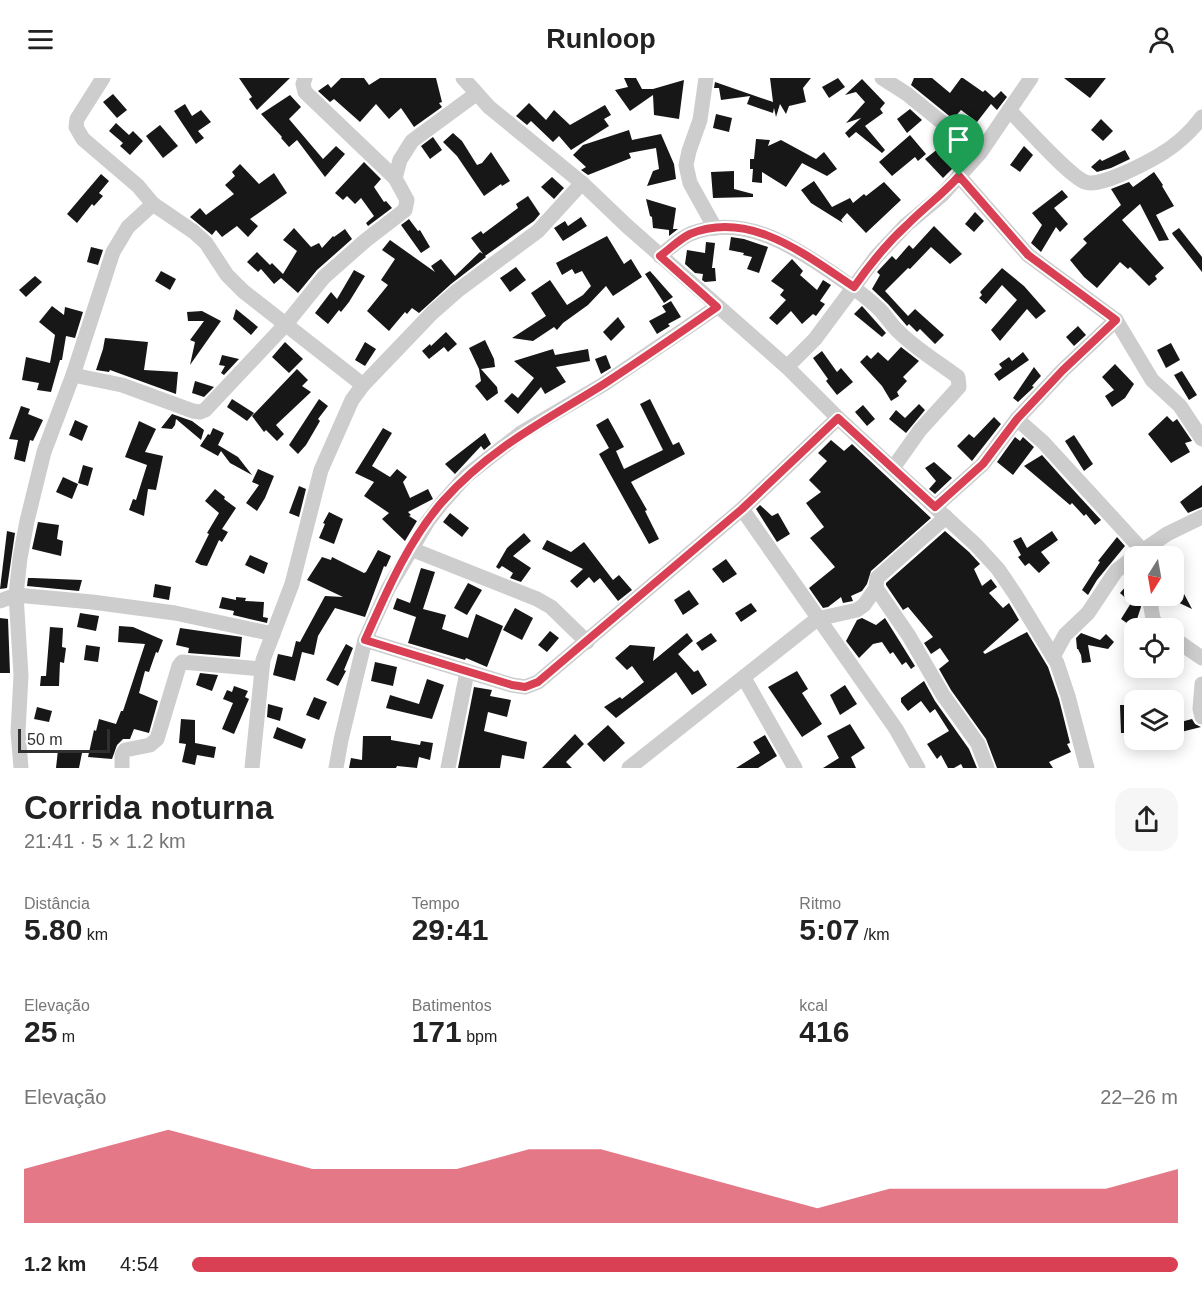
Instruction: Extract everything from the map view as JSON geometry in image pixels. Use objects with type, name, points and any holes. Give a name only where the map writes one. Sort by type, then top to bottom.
[{"type":"street","points":[[103,78],[77,119],[76,127],[83,139],[138,186],[153,204],[194,231],[243,291],[363,385]]},
{"type":"street","points":[[73,375],[122,385],[200,412],[205,410],[285,324],[324,277],[405,210],[407,200],[395,178],[305,92],[303,84],[305,78]]},
{"type":"street","points":[[463,78],[476,94],[582,183],[660,256],[787,367],[838,418],[976,545],[998,569],[1053,657],[1068,696],[1087,768]]},
{"type":"street","points":[[706,78],[699,120],[688,151],[686,165],[690,183],[715,228]]},
{"type":"street","points":[[882,78],[907,94],[980,153]]},
{"type":"street","points":[[787,367],[815,339],[876,256],[917,215],[942,195],[980,153],[1030,78]]},
{"type":"street","points":[[395,178],[400,160],[412,141],[476,94]]},
{"type":"street","points":[[1009,110],[1070,171],[1083,182],[1090,184],[1114,177],[1157,157],[1176,143],[1202,117]]},
{"type":"street","points":[[959,176],[1028,255],[1116,320],[1152,380],[1180,406],[1202,439]]},
{"type":"street","points":[[252,768],[261,669],[292,584],[321,470],[352,400],[363,385],[432,313],[457,291],[538,231],[582,183]]},
{"type":"street","points":[[21,768],[18,732],[21,675],[16,595],[27,521],[45,452],[113,252],[128,227],[153,204]]},
{"type":"street","points":[[660,256],[692,234],[715,228],[762,233],[778,239],[854,287],[879,308],[898,331],[958,377],[959,387],[920,430],[893,468]]},
{"type":"street","points":[[336,768],[365,640],[388,589],[441,503],[466,476],[521,433],[604,384],[717,307]]},
{"type":"street","points":[[629,768],[817,618],[857,610],[864,605],[876,588],[877,578],[941,512],[983,464],[1017,419],[1063,370],[1116,320]]},
{"type":"street","points":[[365,640],[512,685],[525,687],[538,682],[742,509],[838,418]]},
{"type":"street","points":[[1017,419],[1043,442],[1124,546]]},
{"type":"street","points":[[742,509],[896,729],[918,768]]},
{"type":"street","points":[[1150,546],[1167,534],[1202,517]]},
{"type":"street","points":[[411,549],[537,599],[550,607],[587,642]]},
{"type":"street","points":[[1053,657],[1065,635],[1088,613],[1124,569]]},
{"type":"street","points":[[876,588],[909,636],[943,694],[978,744],[987,768]]},
{"type":"street","points":[[0,601],[16,595],[92,602],[175,613],[273,634]]},
{"type":"street","points":[[1184,646],[1202,658]]},
{"type":"street","points":[[122,768],[124,750],[150,745],[157,739],[182,662],[261,669]]},
{"type":"street","points":[[448,768],[467,672]]},
{"type":"street","points":[[744,678],[795,768]]},
{"type":"street","points":[[1202,684],[1200,710],[1202,717]]},
{"type":"building","points":[[239,78],[290,78],[257,110],[249,99],[252,97]]},
{"type":"building","points":[[341,78],[364,78],[369,85],[380,78],[436,78],[442,102],[439,103],[442,107],[414,127],[401,108],[389,119],[376,104],[360,122],[334,99],[330,102],[318,91],[328,84],[331,88]]},
{"type":"building","points":[[624,78],[636,78],[642,89],[653,89],[684,80],[679,119],[654,115],[653,95],[630,111],[615,90],[628,87]]},
{"type":"building","points":[[770,78],[811,78],[803,88],[806,102],[789,106],[786,114],[780,104],[776,117],[774,108],[773,113],[747,104],[750,96],[721,100],[719,88],[714,88],[715,82],[773,102]]},
{"type":"building","points":[[838,78],[845,87],[829,98],[822,87]]},
{"type":"building","points":[[914,78],[932,78],[950,93],[963,78],[983,92],[985,90],[994,98],[1001,91],[1007,97],[997,110],[991,104],[977,122],[961,110],[953,119],[911,85]]},
{"type":"building","points":[[1064,78],[1106,78],[1090,98]]},
{"type":"building","points":[[862,79],[885,103],[880,109],[883,113],[865,126],[885,150],[882,153],[856,132],[849,138],[845,133],[861,118],[846,123],[865,102],[856,92],[845,95]]},
{"type":"building","points":[[113,94],[127,110],[117,118],[103,102]]},
{"type":"building","points":[[290,95],[301,107],[289,119],[323,159],[336,146],[345,154],[325,177],[297,140],[289,147],[261,114]]},
{"type":"building","points":[[529,103],[546,120],[554,110],[570,125],[605,105],[611,115],[604,119],[609,126],[571,150],[559,136],[553,142],[531,121],[527,125],[516,116]]},
{"type":"building","points":[[185,104],[192,116],[201,110],[211,122],[198,131],[204,138],[196,144],[174,111]]},
{"type":"building","points":[[910,109],[922,120],[907,133],[897,119]]},
{"type":"building","points":[[716,114],[732,118],[729,132],[713,128]]},
{"type":"building","points":[[1101,119],[1113,131],[1103,141],[1091,130]]},
{"type":"building","points":[[116,123],[129,135],[133,131],[143,141],[130,155],[120,146],[123,143],[109,131]]},
{"type":"building","points":[[160,125],[178,146],[163,158],[146,136]]},
{"type":"building","points":[[629,130],[632,140],[661,134],[674,164],[676,179],[647,186],[653,171],[659,169],[656,148],[629,153],[631,158],[588,175],[581,170],[586,167],[573,155],[583,145]]},
{"type":"building","points":[[453,133],[462,141],[477,165],[482,163],[491,152],[510,181],[502,186],[501,184],[484,196],[457,156],[443,142]]},
{"type":"building","points":[[910,135],[926,154],[918,161],[915,157],[892,176],[879,162]]},
{"type":"building","points":[[433,137],[442,150],[430,159],[421,146]]},
{"type":"building","points":[[756,139],[770,140],[768,146],[781,140],[816,159],[824,152],[837,169],[827,176],[802,163],[786,187],[762,172],[762,183],[752,182],[753,169],[750,169],[750,159],[754,159]]},
{"type":"building","points":[[1024,146],[1033,155],[1020,172],[1010,165]]},
{"type":"building","points":[[939,148],[955,166],[943,178],[925,159]]},
{"type":"building","points":[[1125,150],[1130,159],[1097,172],[1091,167],[1100,159],[1102,161]]},
{"type":"building","points":[[364,162],[381,179],[374,187],[384,202],[386,201],[392,208],[368,226],[366,223],[374,216],[361,198],[355,204],[347,196],[343,200],[335,193]]},
{"type":"building","points":[[240,164],[259,184],[274,173],[287,193],[250,219],[258,226],[248,237],[237,226],[222,237],[216,230],[212,235],[190,217],[200,208],[206,215],[234,194],[225,185],[235,176],[232,172]]},
{"type":"building","points":[[734,171],[734,189],[753,194],[753,197],[713,198],[711,172]]},
{"type":"building","points":[[1154,172],[1174,206],[1156,215],[1169,240],[1159,241],[1140,204],[1122,220],[1164,268],[1149,286],[1130,267],[1128,269],[1120,262],[1097,288],[1070,260],[1087,243],[1083,239],[1121,205],[1111,189],[1129,182],[1133,187]]},
{"type":"building","points":[[101,174],[109,181],[99,193],[103,196],[94,206],[92,204],[77,223],[67,214]]},
{"type":"building","points":[[552,177],[564,188],[554,199],[541,187]]},
{"type":"building","points":[[814,181],[832,207],[850,198],[853,203],[884,182],[901,200],[866,233],[847,213],[841,220],[843,223],[811,203],[801,190]]},
{"type":"building","points":[[1062,190],[1068,197],[1054,208],[1068,224],[1060,232],[1056,227],[1041,252],[1031,243],[1042,225],[1032,213]]},
{"type":"building","points":[[528,196],[540,214],[534,221],[485,256],[419,313],[412,308],[407,314],[405,312],[389,331],[367,311],[388,285],[381,280],[395,259],[382,250],[390,240],[435,272],[431,266],[441,259],[455,276],[480,252],[483,254],[471,238],[481,231],[483,234],[518,208],[516,204]]},
{"type":"building","points":[[646,199],[676,208],[673,229],[678,229],[669,236],[669,230],[653,228]]},
{"type":"building","points":[[975,212],[984,221],[974,232],[965,224]]},
{"type":"building","points":[[581,217],[587,226],[563,241],[554,228],[565,221],[568,226]]},
{"type":"building","points":[[409,219],[418,231],[420,230],[430,247],[421,253],[401,225]]},
{"type":"building","points":[[934,226],[962,254],[950,264],[931,247],[885,291],[908,316],[915,309],[944,335],[935,344],[920,329],[917,332],[909,324],[907,326],[872,289],[880,275],[877,272],[892,256],[896,260],[909,245],[913,249]]},
{"type":"building","points":[[294,228],[311,247],[319,243],[322,248],[333,236],[345,229],[352,239],[317,270],[298,293],[281,278],[274,284],[261,269],[258,272],[247,262],[257,252],[283,274],[297,251],[283,240]]},
{"type":"building","points":[[1179,228],[1202,257],[1202,272],[1173,235],[1172,233]]},
{"type":"building","points":[[607,236],[624,264],[631,259],[642,277],[613,296],[606,286],[588,305],[557,330],[554,327],[533,341],[512,338],[546,316],[531,293],[550,280],[567,305],[583,295],[591,286],[582,271],[575,274],[572,269],[562,275],[556,263]]},
{"type":"building","points":[[731,237],[768,247],[759,273],[747,269],[752,257],[729,250]]},
{"type":"building","points":[[706,242],[715,243],[712,268],[715,268],[716,281],[705,282],[702,280],[703,274],[695,273],[685,264],[687,250],[705,253]]},
{"type":"building","points":[[91,247],[103,250],[98,265],[87,262]]},
{"type":"building","points":[[792,259],[803,271],[800,275],[817,290],[823,280],[831,285],[820,301],[825,304],[816,316],[813,314],[802,324],[791,311],[777,325],[769,318],[786,300],[780,295],[784,290],[771,281]]},
{"type":"building","points":[[516,267],[526,280],[510,292],[500,278]]},
{"type":"building","points":[[1002,268],[1024,286],[1046,311],[1036,319],[1027,309],[1000,341],[991,330],[1017,300],[1002,285],[986,304],[979,298],[982,295],[980,292]]},
{"type":"building","points":[[354,270],[365,276],[349,302],[328,324],[315,313],[331,292],[337,299]]},
{"type":"building","points":[[161,271],[176,279],[170,290],[155,281]]},
{"type":"building","points":[[650,271],[673,297],[664,303],[645,274]]},
{"type":"building","points":[[35,276],[42,282],[26,297],[19,290]]},
{"type":"building","points":[[671,301],[681,317],[668,324],[670,326],[657,334],[649,321],[666,312],[662,306]]},
{"type":"building","points":[[52,306],[64,315],[65,307],[83,312],[75,338],[66,336],[62,360],[60,360],[51,392],[37,390],[39,383],[22,380],[26,357],[50,363],[55,335],[39,322]]},
{"type":"building","points":[[862,306],[886,333],[882,337],[854,314]]},
{"type":"building","points":[[236,309],[258,327],[251,335],[233,319]]},
{"type":"building","points":[[202,311],[221,321],[190,365],[195,342],[190,340],[204,321],[188,321],[187,312]]},
{"type":"building","points":[[618,317],[625,327],[611,341],[603,332]]},
{"type":"building","points":[[1078,326],[1086,335],[1074,346],[1066,337]]},
{"type":"building","points":[[446,332],[457,344],[448,352],[444,347],[429,359],[422,351]]},
{"type":"building","points":[[105,338],[148,342],[144,370],[178,372],[176,394],[110,370],[109,372],[96,370]]},
{"type":"building","points":[[485,340],[494,359],[495,367],[481,369],[497,387],[498,393],[487,401],[475,386],[481,381],[479,369],[469,348]]},
{"type":"building","points":[[285,342],[303,359],[289,373],[272,357]]},
{"type":"building","points":[[365,342],[376,349],[365,366],[355,360]]},
{"type":"building","points":[[1171,343],[1180,360],[1166,368],[1157,350]]},
{"type":"building","points":[[901,347],[919,361],[903,377],[907,381],[897,392],[899,396],[891,401],[882,386],[860,362],[867,355],[871,359],[878,352],[888,361]]},
{"type":"building","points":[[553,349],[555,355],[588,349],[590,361],[556,367],[566,382],[545,394],[541,387],[518,414],[504,401],[512,393],[518,398],[534,378],[514,361]]},
{"type":"building","points":[[822,351],[837,372],[841,368],[853,382],[837,395],[813,358]]},
{"type":"building","points":[[1023,352],[1029,360],[999,381],[994,374],[1002,368],[999,364],[1009,357],[1012,361]]},
{"type":"building","points":[[222,355],[239,359],[224,375],[221,373],[225,366],[219,365]]},
{"type":"building","points":[[606,355],[611,368],[601,374],[595,359]]},
{"type":"building","points":[[1115,364],[1134,384],[1125,398],[1112,407],[1105,396],[1114,390],[1102,377]]},
{"type":"building","points":[[1034,367],[1041,376],[1032,386],[1034,387],[1018,402],[1013,398]]},
{"type":"building","points":[[297,369],[308,380],[302,386],[311,392],[276,425],[284,434],[277,441],[266,430],[264,432],[252,416]]},
{"type":"building","points":[[1182,371],[1197,395],[1189,400],[1174,375]]},
{"type":"building","points":[[195,381],[214,387],[204,397],[192,393]]},
{"type":"building","points":[[232,399],[254,413],[247,421],[227,407]]},
{"type":"building","points":[[319,399],[328,406],[318,419],[320,421],[306,445],[298,454],[289,445]]},
{"type":"building","points":[[650,399],[673,445],[679,442],[685,454],[631,482],[647,510],[645,511],[659,539],[649,544],[599,454],[609,448],[596,425],[608,418],[624,447],[616,451],[624,469],[663,450],[640,404]]},
{"type":"building","points":[[919,404],[925,410],[906,433],[889,419],[896,410],[905,418]]},
{"type":"building","points":[[863,405],[875,419],[867,426],[855,412]]},
{"type":"building","points":[[21,406],[30,409],[28,414],[43,420],[33,441],[30,440],[25,462],[14,459],[18,440],[9,439]]},
{"type":"building","points":[[172,414],[192,421],[204,430],[201,440],[176,419],[172,429],[161,428]]},
{"type":"building","points":[[1167,416],[1173,422],[1177,419],[1192,441],[1185,443],[1190,452],[1171,463],[1148,434]]},
{"type":"building","points":[[994,417],[1001,424],[972,461],[957,446],[969,434],[974,438]]},
{"type":"building","points":[[75,420],[88,426],[82,441],[69,435]]},
{"type":"building","points":[[139,421],[156,429],[145,452],[163,456],[156,490],[148,489],[144,516],[129,510],[133,499],[136,500],[147,465],[125,457]]},
{"type":"building","points":[[213,428],[224,433],[218,445],[238,457],[252,475],[230,463],[221,451],[218,456],[200,446]]},
{"type":"building","points":[[383,428],[392,433],[372,466],[390,477],[397,469],[407,477],[403,482],[410,498],[428,489],[433,499],[408,512],[411,515],[409,516],[417,521],[405,541],[382,519],[389,513],[364,496],[374,482],[355,473]]},
{"type":"building","points":[[485,433],[491,444],[484,450],[481,446],[455,474],[445,464]]},
{"type":"building","points":[[1074,435],[1093,464],[1084,471],[1065,441]]},
{"type":"building","points":[[1015,437],[1020,441],[1023,437],[1034,447],[1013,475],[997,462]]},
{"type":"building","points":[[831,440],[844,451],[852,444],[931,518],[871,571],[862,591],[851,596],[853,601],[843,603],[841,597],[823,608],[809,588],[835,567],[810,538],[824,527],[806,503],[821,492],[809,480],[827,461],[818,453]]},
{"type":"building","points":[[1042,455],[1101,520],[1095,525],[1086,514],[1084,516],[1072,503],[1070,505],[1024,466]]},
{"type":"building","points":[[934,462],[952,478],[935,494],[929,489],[936,481],[925,468]]},
{"type":"building","points":[[83,465],[93,468],[88,486],[78,483]]},
{"type":"building","points":[[258,469],[274,476],[257,511],[246,503],[259,485],[252,482]]},
{"type":"building","points":[[63,477],[78,484],[72,499],[56,492]]},
{"type":"building","points":[[1202,485],[1202,507],[1188,513],[1180,502]]},
{"type":"building","points":[[299,486],[306,489],[299,517],[289,513]]},
{"type":"building","points":[[215,489],[236,508],[222,529],[228,532],[222,542],[219,540],[207,566],[195,562],[209,534],[207,533],[219,513],[205,501]]},
{"type":"building","points":[[760,505],[772,516],[778,513],[790,534],[777,542],[756,509]]},
{"type":"building","points":[[329,512],[343,519],[334,544],[319,538]]},
{"type":"building","points":[[450,513],[469,528],[462,537],[443,522]]},
{"type":"building","points":[[38,522],[59,525],[57,539],[63,541],[61,556],[32,549]]},
{"type":"building","points":[[7,531],[15,533],[7,588],[0,589]]},
{"type":"building","points":[[945,531],[980,564],[974,569],[982,586],[991,579],[997,587],[989,593],[1003,608],[1009,603],[1019,620],[983,652],[985,654],[1027,632],[1048,667],[1059,699],[1070,743],[1067,744],[1071,752],[1049,762],[1053,768],[997,768],[986,739],[939,669],[949,661],[940,648],[931,654],[924,643],[933,637],[908,607],[903,610],[886,585]]},
{"type":"building","points":[[1052,531],[1058,540],[1041,552],[1050,563],[1039,573],[1029,563],[1025,566],[1018,557],[1021,555],[1013,541],[1021,537],[1027,548]]},
{"type":"building","points":[[524,533],[531,541],[513,556],[531,568],[521,582],[510,578],[513,573],[502,566],[499,569],[496,567],[507,548]]},
{"type":"building","points":[[1117,537],[1125,546],[1097,580],[1088,595],[1082,590],[1100,562],[1098,561]]},
{"type":"building","points":[[547,540],[571,552],[584,542],[613,580],[619,575],[632,590],[618,601],[600,578],[594,583],[589,577],[577,588],[570,581],[583,569],[542,549]]},
{"type":"building","points":[[378,550],[391,556],[386,567],[384,566],[365,617],[335,608],[318,636],[314,655],[302,652],[295,681],[273,675],[278,654],[292,657],[296,641],[300,642],[325,596],[343,597],[307,580],[322,557],[331,560],[332,557],[364,573]]},
{"type":"building","points":[[250,555],[268,563],[264,574],[245,565]]},
{"type":"building","points":[[726,559],[737,574],[723,583],[712,569]]},
{"type":"building","points":[[421,568],[435,572],[423,609],[446,615],[442,629],[468,638],[476,614],[503,626],[487,667],[466,658],[465,660],[408,643],[416,617],[393,609],[397,598],[410,603]]},
{"type":"building","points":[[28,578],[82,580],[79,591],[27,586]]},
{"type":"building","points":[[468,583],[482,590],[467,615],[454,608]]},
{"type":"building","points":[[155,584],[171,587],[169,600],[153,597]]},
{"type":"building","points":[[689,590],[699,604],[683,615],[674,600]]},
{"type":"building","points":[[1184,594],[1192,609],[1184,605]]},
{"type":"building","points":[[222,597],[236,600],[236,597],[246,598],[245,601],[264,602],[263,617],[268,618],[267,623],[233,615],[234,611],[219,608]]},
{"type":"building","points":[[751,603],[757,611],[741,622],[735,613]]},
{"type":"building","points":[[1129,606],[1141,606],[1137,618],[1124,618],[1124,621],[1121,619]]},
{"type":"building","points":[[515,608],[533,618],[522,640],[503,630]]},
{"type":"building","points":[[80,613],[99,616],[96,631],[77,627]]},
{"type":"building","points":[[0,618],[8,619],[10,673],[0,673]]},
{"type":"building","points":[[862,618],[876,625],[885,618],[915,666],[911,669],[906,662],[902,665],[893,652],[890,654],[882,642],[873,644],[859,658],[846,641],[857,620]]},
{"type":"building","points":[[119,626],[133,627],[163,640],[149,672],[145,671],[139,693],[158,701],[149,733],[134,729],[130,739],[123,739],[117,745],[112,759],[88,757],[99,719],[116,724],[123,711],[145,644],[118,642]]},
{"type":"building","points":[[50,627],[63,628],[62,647],[66,648],[64,663],[60,662],[59,686],[40,686],[41,676],[46,676]]},
{"type":"building","points":[[180,628],[242,637],[240,657],[188,653],[189,648],[176,645]]},
{"type":"building","points":[[550,631],[559,638],[547,652],[538,645]]},
{"type":"building","points":[[687,633],[693,641],[678,654],[694,672],[698,670],[707,685],[692,695],[676,672],[616,718],[604,707],[620,697],[622,699],[644,682],[632,666],[627,670],[615,658],[630,645],[655,647],[653,661]]},
{"type":"building","points":[[711,633],[717,641],[702,651],[696,643]]},
{"type":"building","points":[[1081,633],[1100,640],[1106,634],[1114,642],[1108,649],[1088,645],[1091,662],[1082,663],[1076,638]]},
{"type":"building","points":[[346,644],[353,648],[344,670],[346,671],[338,686],[326,680]]},
{"type":"building","points":[[86,645],[100,647],[98,662],[84,660]]},
{"type":"building","points":[[375,662],[397,667],[393,686],[371,681]]},
{"type":"building","points":[[797,671],[808,689],[802,693],[822,724],[802,737],[768,687]]},
{"type":"building","points":[[200,673],[218,675],[212,691],[196,685]]},
{"type":"building","points":[[427,679],[444,685],[432,719],[386,708],[390,695],[419,704]]},
{"type":"building","points":[[924,681],[935,701],[969,749],[977,768],[963,768],[961,764],[948,768],[941,755],[937,759],[927,744],[949,731],[935,709],[930,713],[921,701],[908,711],[901,702],[901,698]]},
{"type":"building","points":[[845,685],[857,704],[840,715],[830,695]]},
{"type":"building","points":[[234,686],[248,691],[245,697],[249,699],[234,734],[222,729],[233,703],[223,699],[227,690],[232,692]]},
{"type":"building","points":[[474,687],[492,690],[490,696],[511,700],[507,717],[488,712],[484,731],[527,742],[524,759],[502,755],[500,768],[458,768]]},
{"type":"building","points":[[314,697],[327,702],[319,720],[306,715]]},
{"type":"building","points":[[268,704],[283,708],[280,721],[267,717]]},
{"type":"building","points":[[1120,705],[1124,705],[1124,733],[1121,733]]},
{"type":"building","points":[[37,707],[52,711],[49,722],[34,719]]},
{"type":"building","points":[[181,719],[195,720],[195,743],[216,747],[214,758],[197,755],[195,765],[182,762],[186,744],[179,743]]},
{"type":"building","points":[[1192,719],[1201,727],[1184,731],[1184,721]]},
{"type":"building","points":[[850,724],[865,748],[851,757],[856,768],[823,768],[839,758],[827,736]]},
{"type":"building","points":[[608,725],[625,743],[604,762],[587,744]]},
{"type":"building","points":[[277,727],[306,739],[302,749],[273,738]]},
{"type":"building","points":[[575,734],[584,744],[566,762],[572,768],[542,768]]},
{"type":"building","points":[[765,735],[777,756],[758,768],[736,768],[760,753],[753,742]]},
{"type":"building","points":[[363,736],[391,736],[391,740],[420,745],[421,741],[433,743],[430,760],[419,757],[417,768],[397,766],[396,768],[349,768],[351,758],[362,760]]},
{"type":"building","points":[[58,750],[82,753],[79,768],[56,768]]},
{"type":"route","points":[[959,176],[1028,255],[1116,320],[1063,370],[1017,419],[983,464],[935,507],[838,418],[742,509],[538,682],[525,687],[512,685],[365,640],[388,589],[428,521],[466,476],[521,433],[604,384],[717,307],[660,256],[692,234],[715,228],[731,228],[762,233],[778,239],[854,287],[890,241],[942,195],[959,176]]}]
